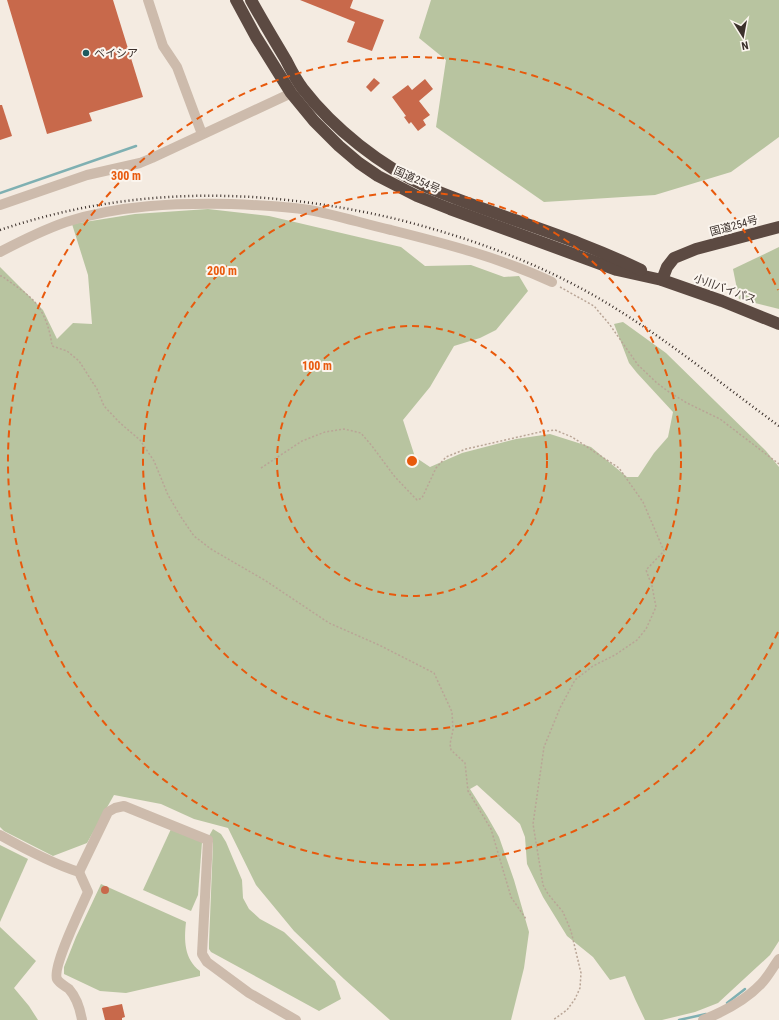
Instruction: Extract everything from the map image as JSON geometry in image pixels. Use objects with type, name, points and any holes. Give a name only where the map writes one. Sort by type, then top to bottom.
[{"type":"highway","name":"国道254号","points":[[236,0],[256,37],[296,91],[323,112],[351,139],[388,166],[426,186],[618,259],[662,280],[667,267],[674,258],[696,249],[779,227]]},
{"type":"highway","name":"国道254号","points":[[251,0],[296,91]]},
{"type":"highway","name":"小川バイパス","points":[[662,280],[722,301],[779,324]]},
{"type":"street","points":[[148,0],[163,46],[177,67],[202,134]]},
{"type":"street","points":[[0,205],[87,175],[152,158],[296,91]]},
{"type":"street","points":[[0,252],[22,240],[66,222],[109,212],[149,206],[186,204],[258,205],[310,210],[439,242],[501,261],[552,282]]},
{"type":"street","points":[[79,872],[108,812],[115,808],[124,806],[208,840],[202,954],[207,962],[249,993],[296,1020]]},
{"type":"street","points":[[0,835],[24,848],[79,872],[88,892],[59,960],[56,974],[58,980],[75,996],[82,1020]]},
{"type":"street","points":[[702,1020],[717,1014],[746,998],[761,984],[779,959]]},
{"type":"path","points":[[0,276],[32,299],[43,315],[51,332],[52,346],[67,351],[79,362],[97,390],[104,406],[120,423],[140,440],[154,461],[160,478],[174,506],[194,536],[211,549],[266,580],[329,623],[379,645],[434,673],[452,712],[453,730],[450,744],[451,750],[465,763],[468,791],[491,829],[511,897],[526,919]]},
{"type":"path","points":[[552,282],[594,306],[610,325],[638,365],[657,383],[687,403],[720,419],[779,464]]},
{"type":"path","points":[[261,468],[302,441],[325,432],[344,428],[361,433],[395,477],[417,500],[422,498],[436,468],[446,457],[466,449],[540,432],[556,430],[572,437],[619,468],[643,502],[664,551],[646,570],[652,586],[656,607],[646,629],[637,640],[615,655],[593,666],[575,680],[560,708],[544,747],[533,824],[543,885],[548,894],[563,912],[571,931],[581,973],[580,988],[575,999],[567,1010],[553,1020]]},
{"type":"green space","points":[[431,0],[779,0],[779,137],[731,172],[655,195],[544,202],[436,127],[446,60],[419,38]]},
{"type":"green space","points":[[208,209],[269,216],[401,247],[425,266],[471,265],[504,277],[519,276],[528,291],[496,330],[480,338],[454,346],[430,387],[403,420],[415,457],[430,467],[462,453],[516,439],[550,434],[591,447],[627,477],[638,477],[654,453],[668,437],[673,412],[629,363],[614,324],[623,322],[666,353],[766,451],[779,467],[779,941],[770,955],[718,1003],[695,1012],[662,1020],[645,1020],[625,976],[610,980],[593,957],[567,936],[543,897],[527,864],[525,837],[520,824],[477,785],[470,789],[499,837],[514,880],[529,932],[524,968],[511,1020],[390,1020],[344,979],[294,931],[256,885],[228,828],[194,819],[161,804],[114,795],[87,843],[53,856],[4,831],[0,827],[0,267],[43,310],[57,339],[73,323],[92,324],[88,275],[72,224],[135,214]]},
{"type":"green space","points":[[779,247],[779,309],[739,299],[733,269]]},
{"type":"green space","points":[[171,829],[202,842],[198,895],[191,911],[143,890]]},
{"type":"green space","points":[[213,829],[221,834],[226,842],[242,880],[243,898],[249,909],[260,919],[284,932],[335,981],[341,999],[319,1011],[211,952],[209,949],[209,943],[213,843],[209,836]]},
{"type":"green space","points":[[0,845],[28,859],[0,922]]},
{"type":"green space","points":[[101,884],[186,922],[186,949],[191,961],[200,971],[200,976],[126,993],[100,991],[64,974],[64,967],[76,937]]},
{"type":"green space","points":[[0,927],[36,961],[14,988],[38,1020],[0,1020]]},
{"type":"building","points":[[7,0],[113,0],[143,97],[89,113],[92,121],[47,134]]},
{"type":"building","points":[[300,0],[353,0],[350,8],[384,20],[372,51],[347,42],[355,22]]},
{"type":"building","points":[[374,78],[380,83],[371,92],[366,87]]},
{"type":"building","points":[[425,79],[433,89],[419,101],[430,115],[423,120],[426,125],[418,131],[411,122],[409,124],[404,117],[406,116],[392,97],[408,85],[412,90]]},
{"type":"building","points":[[0,105],[2,105],[12,136],[0,140]]},
{"type":"building","points":[[105,886],[108,887],[108,893],[105,894],[102,893],[101,890],[102,887]]},
{"type":"building","points":[[122,1004],[125,1017],[122,1018],[122,1020],[105,1020],[102,1008]]},
{"type":"waterway","points":[[0,193],[136,146]]},
{"type":"waterway","points":[[727,1003],[745,989]]},
{"type":"waterway","points":[[679,1020],[706,1014]]},
{"type":"railway","points":[[0,230],[49,216],[98,205],[146,199],[195,196],[244,197],[293,201],[342,208],[392,218],[446,233],[499,251],[525,261],[575,285],[646,328],[779,426]]},
{"type":"place","name":"ベイシア","points":[[86,53]]}]
